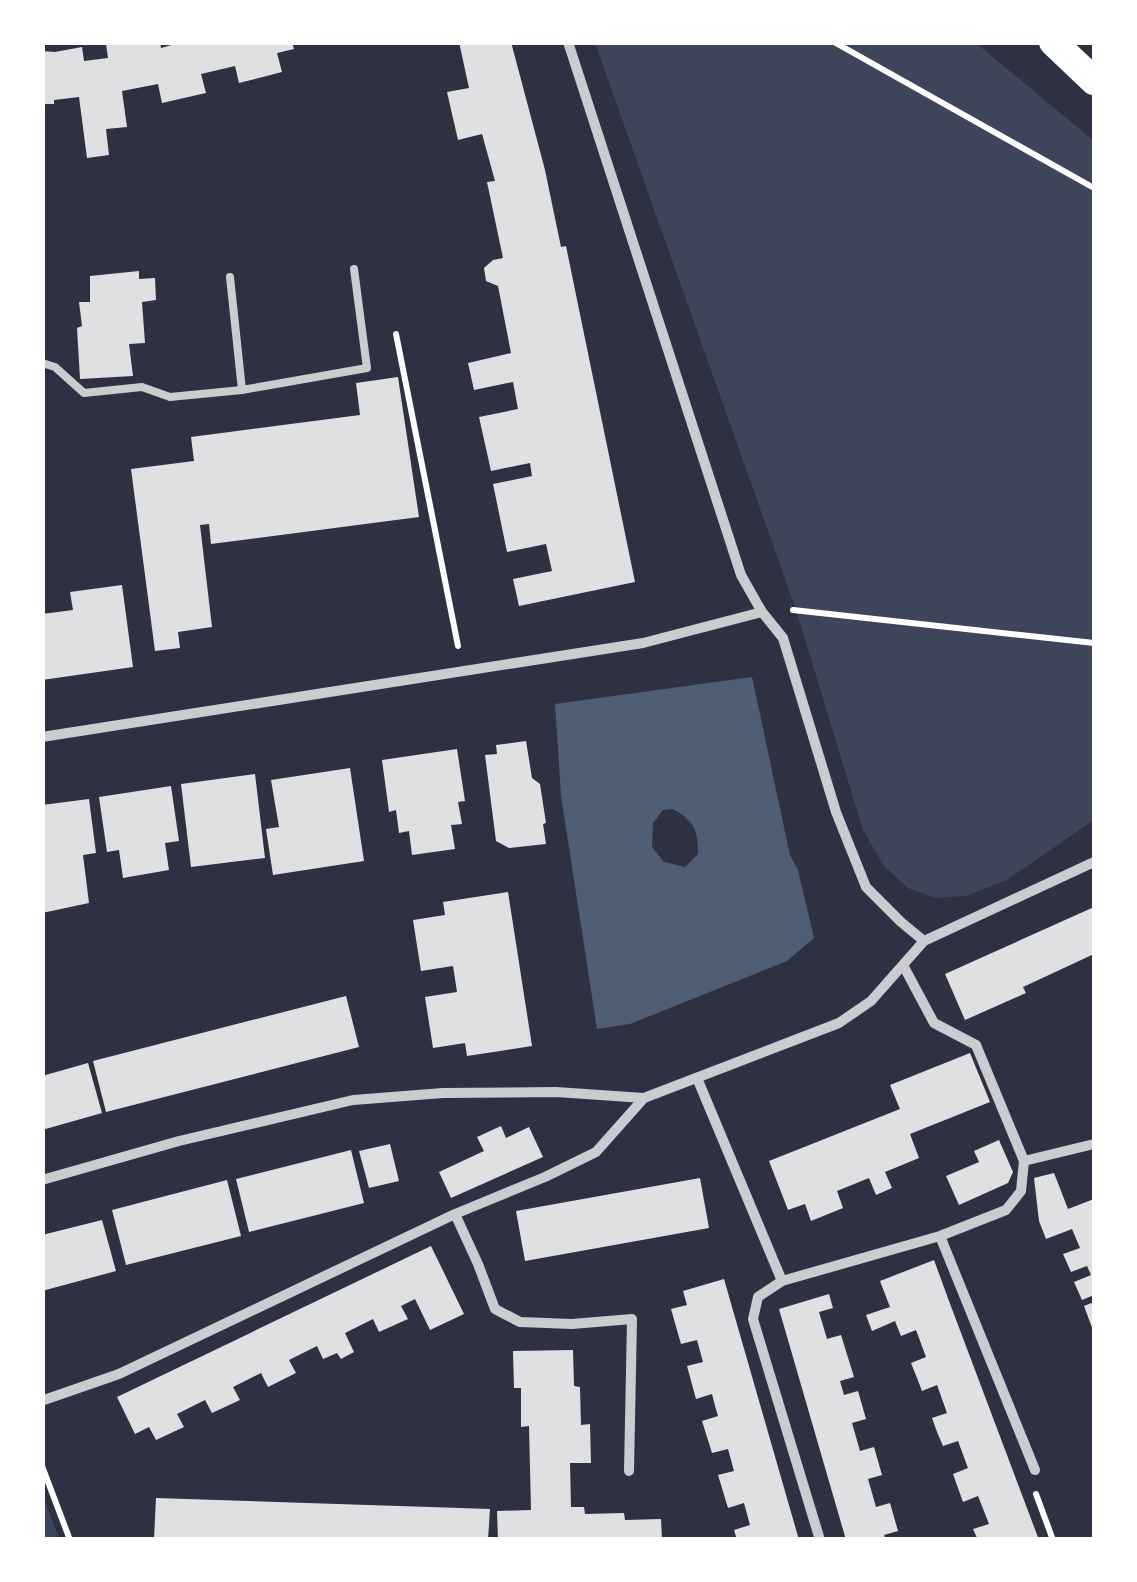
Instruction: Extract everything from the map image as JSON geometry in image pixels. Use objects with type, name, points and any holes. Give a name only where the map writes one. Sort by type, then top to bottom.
[{"type":"highway","points":[[1053,42],[1094,80]]},
{"type":"street","points":[[568,42],[741,575],[762,612],[783,638],[836,812],[866,887],[924,941]]},
{"type":"street","points":[[42,738],[642,644],[762,612]]},
{"type":"street","points":[[42,1180],[180,1141],[353,1100],[444,1093],[538,1092],[644,1098],[839,1023],[871,1001],[924,941],[1094,862]]},
{"type":"street","points":[[820,1540],[753,1319],[758,1297],[782,1281],[940,1236],[1006,1210],[1020,1190],[1024,1161],[976,1045],[934,1023],[903,965]]},
{"type":"street","points":[[697,1078],[782,1281]]},
{"type":"street","points":[[44,1400],[119,1374],[455,1214],[596,1152],[644,1098]]},
{"type":"street","points":[[1024,1161],[1094,1144]]},
{"type":"street","points":[[455,1214],[495,1310],[520,1322],[572,1324],[632,1319],[629,1471]]},
{"type":"street","points":[[940,1236],[1036,1470]]},
{"type":"lane","points":[[42,364],[55,367],[84,393],[142,387],[170,397],[242,390],[367,368],[354,269]]},
{"type":"lane","points":[[230,277],[242,390]]},
{"type":"path","points":[[834,42],[1094,188]]},
{"type":"path","points":[[396,334],[463,672]]},
{"type":"path","points":[[762,612],[796,610],[1094,643]]},
{"type":"path","points":[[42,1466],[70,1540]]},
{"type":"path","points":[[1036,1470],[1032,1483],[1053,1540]]},
{"type":"shaded area","points":[[595,43],[976,43],[1094,141],[1094,820],[1007,880],[966,896],[935,898],[908,888],[884,866],[863,830],[796,610]]},
{"type":"shaded area","points":[[752,677],[790,855],[798,870],[814,938],[787,961],[630,1024],[597,1029],[561,796],[555,704]],"holes":[[[663,810],[680,813],[696,832],[698,846],[698,854],[685,867],[664,862],[652,847],[653,823]]]},
{"type":"shaded area","points":[[43,1495],[59,1539],[43,1539]]},
{"type":"building","points":[[160,42],[161,48],[182,42],[292,42],[294,49],[277,53],[282,72],[239,83],[235,66],[201,74],[206,93],[162,103],[158,84],[122,91],[127,127],[106,129],[109,155],[87,158],[79,97],[42,104],[42,51],[82,47],[84,61],[108,58],[106,44]]},
{"type":"building","points":[[459,42],[511,42],[561,247],[566,246],[635,582],[519,606],[513,579],[552,571],[546,544],[507,552],[493,484],[532,476],[530,463],[491,471],[479,417],[518,409],[513,382],[474,390],[468,363],[511,353],[498,286],[486,281],[484,268],[503,258],[487,182],[495,181],[482,134],[458,140],[447,92],[469,88]]},
{"type":"building","points":[[139,271],[139,279],[155,278],[156,300],[142,302],[145,343],[129,344],[133,376],[80,379],[79,302],[90,302],[90,276]]},
{"type":"building","points":[[398,377],[419,517],[211,544],[209,524],[200,525],[212,627],[178,632],[180,648],[155,651],[131,469],[194,461],[191,437],[360,415],[356,383]]},
{"type":"building","points":[[122,585],[133,667],[42,680],[42,614],[73,610],[70,592]]},
{"type":"building","points":[[526,741],[532,778],[540,784],[546,844],[509,848],[496,841],[485,755],[497,754],[496,745]]},
{"type":"building","points":[[457,749],[465,801],[458,802],[462,824],[451,825],[455,849],[412,855],[409,831],[399,833],[396,810],[389,812],[382,760]]},
{"type":"building","points":[[350,768],[364,861],[273,875],[266,829],[279,827],[271,780]]},
{"type":"building","points":[[255,774],[265,858],[191,867],[181,784]]},
{"type":"building","points":[[171,786],[179,841],[165,843],[169,870],[123,878],[119,850],[107,852],[99,797]]},
{"type":"building","points":[[89,799],[96,853],[83,855],[89,903],[42,913],[42,805]]},
{"type":"building","points":[[508,892],[532,1046],[467,1056],[465,1043],[433,1048],[425,997],[457,992],[453,966],[421,971],[413,920],[445,915],[443,902]]},
{"type":"building","points":[[1094,907],[1094,954],[1023,987],[1026,993],[965,1020],[945,974]]},
{"type":"building","points":[[346,996],[359,1047],[106,1112],[93,1061]]},
{"type":"building","points":[[970,1053],[990,1102],[910,1134],[919,1158],[885,1172],[892,1188],[876,1195],[869,1178],[837,1191],[843,1208],[811,1221],[805,1204],[788,1210],[769,1161],[900,1109],[890,1085]]},
{"type":"building","points":[[88,1063],[102,1113],[42,1130],[42,1076]]},
{"type":"building","points":[[501,1126],[506,1138],[529,1127],[543,1157],[451,1198],[439,1172],[484,1151],[477,1137]]},
{"type":"building","points":[[999,1140],[1013,1172],[1008,1183],[959,1205],[946,1176],[979,1162],[974,1151]]},
{"type":"building","points":[[390,1144],[399,1181],[369,1188],[359,1151]]},
{"type":"building","points":[[351,1150],[364,1203],[249,1232],[236,1179]]},
{"type":"building","points":[[1054,1173],[1068,1209],[1094,1199],[1094,1295],[1082,1300],[1074,1282],[1091,1275],[1087,1266],[1071,1272],[1063,1254],[1080,1248],[1072,1229],[1046,1239],[1039,1221],[1034,1178]]},
{"type":"building","points":[[700,1178],[709,1228],[525,1261],[516,1211]]},
{"type":"building","points":[[227,1180],[241,1236],[126,1265],[112,1210]]},
{"type":"building","points":[[102,1220],[116,1271],[42,1291],[42,1235]]},
{"type":"building","points":[[431,1246],[464,1314],[430,1330],[415,1299],[401,1306],[408,1319],[379,1332],[373,1319],[345,1333],[354,1352],[341,1359],[337,1353],[323,1359],[317,1346],[289,1360],[296,1373],[268,1387],[261,1373],[233,1387],[240,1400],[212,1413],[205,1400],[177,1414],[184,1427],[156,1440],[149,1427],[135,1434],[117,1397]]},
{"type":"building","points":[[934,1260],[1039,1540],[978,1540],[973,1529],[989,1524],[978,1496],[963,1502],[953,1474],[968,1468],[958,1441],[943,1446],[937,1432],[932,1418],[947,1413],[937,1385],[922,1391],[911,1363],[926,1357],[916,1330],[901,1336],[895,1321],[872,1331],[866,1315],[890,1307],[880,1281]]},
{"type":"building","points":[[724,1279],[799,1540],[737,1540],[734,1530],[750,1525],[744,1503],[728,1508],[718,1475],[734,1471],[728,1449],[712,1453],[702,1421],[718,1416],[712,1394],[696,1399],[687,1366],[703,1362],[697,1340],[681,1344],[671,1309],[687,1305],[683,1291]]},
{"type":"building","points":[[829,1294],[833,1308],[819,1312],[827,1339],[841,1335],[854,1377],[840,1381],[844,1395],[858,1391],[866,1419],[852,1423],[860,1451],[874,1447],[882,1475],[868,1479],[876,1507],[890,1503],[898,1531],[884,1535],[886,1540],[846,1540],[779,1309]]},
{"type":"building","points":[[1094,1302],[1094,1333],[1084,1306]]},
{"type":"building","points":[[573,1350],[574,1386],[580,1387],[581,1425],[590,1424],[591,1463],[570,1463],[571,1507],[584,1507],[585,1514],[624,1513],[625,1520],[661,1519],[662,1540],[498,1540],[497,1511],[531,1510],[529,1426],[521,1427],[521,1388],[514,1388],[513,1351]]},
{"type":"building","points":[[156,1498],[490,1509],[488,1540],[154,1539]]}]
